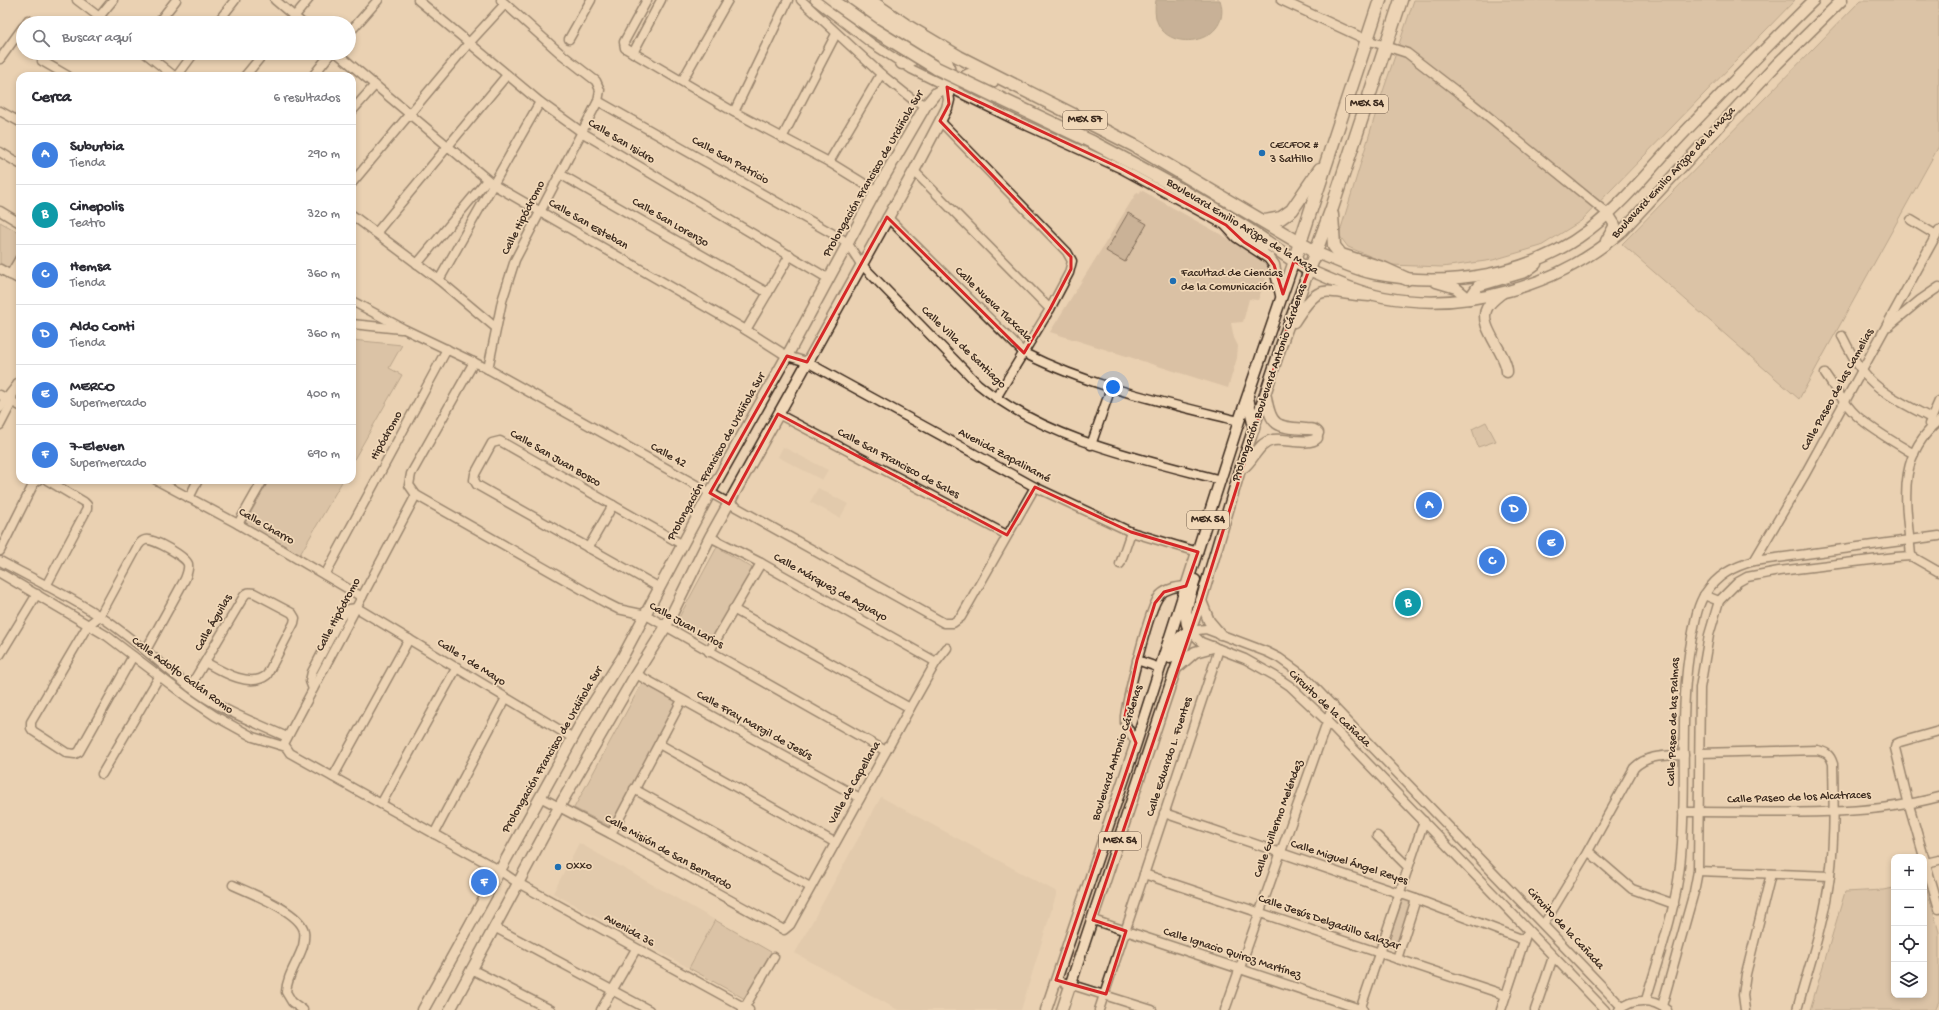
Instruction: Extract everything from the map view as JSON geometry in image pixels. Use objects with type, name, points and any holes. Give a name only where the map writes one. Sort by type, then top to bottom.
[{"type":"highway","points":[[854,0],[877,17],[942,56],[948,63],[949,69],[947,87]]},
{"type":"highway","name":"Boulevard Emilio Arizpe de la Maza","points":[[869,0],[907,26],[959,57],[1128,142],[1160,162],[1265,221],[1315,252]]},
{"type":"highway","name":"Prolongación Boulevard Antonio Cárdenas","points":[[1294,261],[1380,0]]},
{"type":"highway","name":"Prolongación Boulevard Antonio Cárdenas","points":[[1309,270],[1332,208],[1401,0]]},
{"type":"highway","name":"Boulevard Emilio Arizpe de la Maza","points":[[834,1],[891,41],[936,68],[1092,142],[1165,180],[1242,225],[1277,251],[1309,270]]},
{"type":"highway","points":[[902,63],[909,62],[914,58],[914,51],[910,38]]},
{"type":"highway","points":[[947,87],[969,75],[988,78],[1151,162],[1160,162]]},
{"type":"highway","points":[[1265,221],[1281,218],[1292,210],[1327,160]]},
{"type":"highway","points":[[1332,208],[1334,246],[1341,255],[1385,269],[1407,279]]},
{"type":"main road","name":"Boulevard Emilio Arizpe de la Maza","points":[[1315,252],[1351,268],[1375,274],[1407,279],[1478,275],[1542,258],[1569,244],[1608,214],[1814,0]]},
{"type":"main road","name":"Boulevard Emilio Arizpe de la Maza","points":[[1309,270],[1335,282],[1382,296],[1433,301],[1469,298],[1503,292],[1538,281],[1562,270],[1607,244],[1639,214],[1777,64],[1842,0]]},
{"type":"main road","points":[[450,1010],[560,807],[636,674],[666,628],[710,537],[914,171],[948,104],[947,87]]},
{"type":"main road","name":"Prolongación Francisco de Urdiñola Sur","points":[[423,1010],[585,716],[622,658],[646,615],[710,493],[787,356],[876,191],[926,105],[936,93],[947,87]]},
{"type":"main road","points":[[1607,244],[1606,241],[1615,225],[1608,214]]},
{"type":"main road","points":[[1226,225],[1240,240],[1269,258],[1274,265],[1282,297]]},
{"type":"main road","points":[[1419,279],[1450,286],[1462,292],[1469,298],[1478,286],[1525,272],[1542,258]]},
{"type":"main road","name":"Prolongación Boulevard Antonio Cárdenas","points":[[1184,591],[1239,421],[1294,261]]},
{"type":"main road","name":"Prolongación Boulevard Antonio Cárdenas","points":[[1190,631],[1201,601],[1240,470],[1266,396],[1284,337],[1309,270]]},
{"type":"main road","points":[[1284,337],[1304,306],[1319,292],[1329,291],[1352,295],[1382,296]]},
{"type":"main road","points":[[1503,292],[1487,307],[1484,318],[1504,359],[1507,372]]},
{"type":"main road","points":[[1231,448],[1254,429],[1248,395]]},
{"type":"main road","points":[[1240,470],[1259,448],[1268,442],[1277,440],[1311,442],[1317,436],[1314,430],[1285,427],[1275,423],[1270,416],[1266,396]]},
{"type":"main road","points":[[1158,672],[1163,674],[1166,670],[1176,641],[1183,634],[1190,631],[1186,619],[1197,572],[1196,557]]},
{"type":"main road","name":"Boulevard Antonio Cárdenas","points":[[1046,1010],[1136,743],[1184,591]]},
{"type":"main road","points":[[1201,601],[1209,621],[1220,634]]},
{"type":"main road","name":"MEX 54","points":[[1062,1010],[1175,671],[1190,631]]},
{"type":"main road","points":[[1175,671],[1192,654],[1199,650],[1216,648]]},
{"type":"street","points":[[77,0],[98,16]]},
{"type":"street","points":[[100,16],[113,0]]},
{"type":"street","points":[[163,16],[176,0]]},
{"type":"street","points":[[222,16],[235,0]]},
{"type":"street","points":[[275,0],[294,16],[308,0]]},
{"type":"street","points":[[356,25],[378,0]]},
{"type":"street","name":"Calle San Isidro","points":[[418,0],[540,102],[583,133],[829,279]]},
{"type":"street","points":[[569,39],[591,0]]},
{"type":"street","points":[[647,0],[624,42],[625,48],[734,112],[829,162],[876,191]]},
{"type":"street","points":[[633,53],[661,0]]},
{"type":"street","points":[[682,81],[728,0]]},
{"type":"street","points":[[734,112],[788,0]]},
{"type":"street","points":[[801,0],[881,74],[912,98],[926,105]]},
{"type":"street","points":[[815,0],[865,39],[902,63],[947,87],[1120,168],[1266,247],[1277,251]]},
{"type":"street","points":[[1281,0],[1367,40],[1407,52],[1608,214]]},
{"type":"street","points":[[356,178],[503,2]]},
{"type":"street","name":"Calle Hipódromo","points":[[488,369],[495,327],[515,260],[583,133],[600,96],[599,85],[503,2]]},
{"type":"street","points":[[782,138],[836,34]]},
{"type":"street","points":[[0,59],[16,37]]},
{"type":"street","points":[[154,60],[171,72]]},
{"type":"street","points":[[179,72],[189,60]]},
{"type":"street","points":[[248,72],[258,60]]},
{"type":"street","points":[[316,72],[326,60]]},
{"type":"street","name":"Calle San Esteban","points":[[345,60],[490,182],[746,330],[787,356],[807,362]]},
{"type":"street","points":[[42,61],[61,72]]},
{"type":"street","points":[[829,162],[881,74]]},
{"type":"street","points":[[376,233],[507,75]]},
{"type":"street","points":[[356,106],[375,85]]},
{"type":"street","name":"Calle San Patricio","points":[[598,101],[834,234],[848,244]]},
{"type":"street","points":[[439,280],[490,182],[540,102]]},
{"type":"street","points":[[0,111],[16,120]]},
{"type":"street","points":[[940,122],[1067,252],[1072,261],[1069,273],[1050,309],[996,398]]},
{"type":"street","points":[[0,152],[16,162]]},
{"type":"street","points":[[914,171],[1050,309]]},
{"type":"street","name":"Calle San Lorenzo","points":[[560,174],[768,293]]},
{"type":"street","points":[[417,264],[490,182]]},
{"type":"street","points":[[0,211],[16,221]]},
{"type":"street","name":"Calle Nueva Tlaxcala","points":[[887,217],[1024,353],[1050,366],[1111,388],[1239,421]]},
{"type":"street","points":[[356,218],[439,280],[495,327]]},
{"type":"street","points":[[1911,220],[1938,232]]},
{"type":"street","name":"Calle Paseo de las Camelias","points":[[1754,561],[1886,329],[1938,232]]},
{"type":"street","name":"Calle Villa de Santiago","points":[[848,244],[861,264],[978,384],[996,398],[1057,430],[1091,445],[1221,480]]},
{"type":"street","points":[[746,330],[790,255]]},
{"type":"street","points":[[10,275],[16,265]]},
{"type":"street","points":[[0,269],[16,278]]},
{"type":"street","points":[[1886,329],[1920,300],[1939,287]]},
{"type":"street","name":"Calle 42","points":[[356,303],[404,329],[488,369],[728,504],[938,620],[949,624],[953,623],[960,617],[1007,535]]},
{"type":"street","points":[[356,324],[404,329]]},
{"type":"street","points":[[1842,336],[1862,370],[1888,394],[1931,418]]},
{"type":"street","name":"Hipódromo","points":[[325,575],[448,349]]},
{"type":"street","name":"Calle Hipódromo","points":[[286,747],[287,737],[357,608],[413,493],[409,485],[411,474],[474,362]]},
{"type":"street","name":"Avenida Zapalinamé","points":[[807,362],[1035,487],[1131,532],[1196,557]]},
{"type":"street","points":[[1825,374],[1844,402],[1868,425],[1914,454]]},
{"type":"street","points":[[0,408],[6,398],[13,392],[16,387]]},
{"type":"street","points":[[1091,445],[1111,388]]},
{"type":"street","points":[[6,398],[16,404]]},
{"type":"street","points":[[0,425],[6,398]]},
{"type":"street","points":[[1939,401],[1931,418],[1928,430],[1909,466],[1906,488],[1906,507],[1911,556],[1939,572]]},
{"type":"street","name":"Calle San Francisco de Sales","points":[[778,414],[1007,535]]},
{"type":"street","points":[[1928,430],[1939,421]]},
{"type":"street","name":"Calle San Juan Bosco","points":[[660,588],[477,485],[474,480],[475,474],[492,442],[497,440],[503,442],[683,545]]},
{"type":"street","points":[[0,552],[34,484]]},
{"type":"street","points":[[46,586],[87,509],[87,505],[84,502],[54,484]]},
{"type":"street","name":"Calle Charro","points":[[163,484],[238,524],[362,597]]},
{"type":"street","points":[[189,498],[196,484]]},
{"type":"street","points":[[238,524],[261,484]]},
{"type":"street","points":[[1007,535],[1035,487]]},
{"type":"street","name":"Calle Juan Larios","points":[[413,493],[606,604],[618,609],[646,615],[666,628],[886,751]]},
{"type":"street","points":[[588,548],[613,505]]},
{"type":"street","points":[[1120,564],[1131,532]]},
{"type":"street","name":"Calle Paseo de las Palmas","points":[[1646,1000],[1674,904],[1680,864],[1683,812],[1685,688],[1688,659],[1696,614],[1704,595],[1720,576],[1740,565],[1754,561],[1939,536]]},
{"type":"street","name":"Calle Márquez de Aguayo","points":[[710,537],[760,563],[936,662]]},
{"type":"street","points":[[133,656],[79,752],[75,754],[67,752],[33,731],[31,728],[31,722],[88,624],[100,616],[140,542],[145,540],[155,542],[184,558],[188,567],[185,579],[146,650]]},
{"type":"street","name":"Calle Paseo de las Palmas","points":[[1664,1008],[1694,892],[1698,870],[1700,688],[1708,634],[1719,601],[1738,582],[1763,574],[1911,556]]},
{"type":"street","name":"Calle Adolfo Galán Romo","points":[[0,560],[100,616],[146,650],[190,687],[232,712],[287,737]]},
{"type":"street","points":[[709,652],[760,563]]},
{"type":"street","name":"Calle Adolfo Galán Romo","points":[[0,573],[88,624],[200,706],[234,727],[253,737],[286,747],[290,753],[499,870]]},
{"type":"street","points":[[1136,743],[1125,723],[1125,716],[1137,660],[1155,603],[1159,596],[1172,588],[1184,591]]},
{"type":"street","name":"Calle Águilas","points":[[190,687],[246,593],[254,593],[292,613],[295,618],[294,624],[264,678],[255,680],[230,676],[205,662]]},
{"type":"street","points":[[0,655],[37,594]]},
{"type":"street","points":[[1704,595],[1719,601]]},
{"type":"street","name":"Calle 1 de Mayo","points":[[357,608],[458,667],[573,738]]},
{"type":"street","points":[[733,609],[910,708]]},
{"type":"street","name":"Circuito de la Cañada","points":[[1190,631],[1206,629],[1220,634],[1279,658],[1304,676],[1544,924],[1620,1008]]},
{"type":"street","name":"Circuito de la Cañada","points":[[1190,631],[1201,642],[1244,659],[1290,686],[1327,721],[1605,1010]]},
{"type":"street","points":[[333,777],[409,639]]},
{"type":"street","name":"Valle de Capellana","points":[[784,930],[788,928],[834,842],[936,662],[947,648]]},
{"type":"street","name":"Calle Eduardo L. Fuentes","points":[[1099,1010],[1106,994],[1216,648]]},
{"type":"street","points":[[1137,660],[1158,672]]},
{"type":"street","points":[[381,804],[458,667]]},
{"type":"street","name":"Calle Fray Margil de Jesús","points":[[636,674],[860,798]]},
{"type":"street","points":[[102,774],[160,676]]},
{"type":"street","points":[[434,834],[506,698]]},
{"type":"street","points":[[611,834],[682,700]]},
{"type":"street","name":"Calle Guillermo Meléndez","points":[[1226,1010],[1259,912],[1333,705]]},
{"type":"street","points":[[1923,854],[1895,748],[1896,744],[1900,742],[1939,731]]},
{"type":"street","points":[[659,744],[834,842]]},
{"type":"street","points":[[1700,753],[1816,750],[1826,752],[1830,756],[1833,764],[1834,812],[1830,876],[1823,918],[1797,1010]]},
{"type":"street","points":[[1544,924],[1588,852],[1634,768],[1641,760],[1656,756],[1684,755]]},
{"type":"street","points":[[634,789],[810,887]]},
{"type":"street","name":"Calle Misión de San Bernardo","points":[[540,797],[611,834],[784,930]]},
{"type":"street","name":"Calle Paseo de los Alcatraces","points":[[1683,812],[1834,812],[1909,805],[1939,797]]},
{"type":"street","name":"Calle Miguel Ángel Reyes","points":[[1164,813],[1400,893],[1524,940]]},
{"type":"street","points":[[1361,1010],[1424,821]]},
{"type":"street","points":[[1377,836],[1408,867]]},
{"type":"street","points":[[1588,852],[1632,889],[1674,904]]},
{"type":"street","points":[[1927,864],[1939,860]]},
{"type":"street","points":[[1927,867],[1939,909]]},
{"type":"street","name":"Avenida 36","points":[[499,870],[518,883],[745,1009]]},
{"type":"street","points":[[1698,870],[1830,876]]},
{"type":"street","name":"Calle Jesús Delgadillo Salazar","points":[[1144,874],[1505,996]]},
{"type":"street","points":[[1745,1010],[1743,995],[1746,974],[1771,874]]},
{"type":"street","points":[[233,885],[278,907],[290,914],[302,925],[305,938],[290,976],[286,992],[292,1002],[303,1010]]},
{"type":"street","points":[[1397,959],[1416,899]]},
{"type":"street","name":"Calle Ignacio Quiroz Martínez","points":[[1093,920],[1361,1010]]},
{"type":"street","points":[[494,927],[649,1010]]},
{"type":"street","points":[[1501,1010],[1527,930]]},
{"type":"street","points":[[602,1010],[636,949]]},
{"type":"street","points":[[745,1009],[774,957]]},
{"type":"street","points":[[1535,1010],[1553,957]]},
{"type":"street","points":[[471,969],[551,1010]]},
{"type":"street","points":[[1056,980],[1106,994],[1152,1010]]},
{"type":"street","points":[[1620,1008],[1637,1001],[1646,1000],[1664,1008]]},
{"type":"highlighted area","points":[[947,87],[1120,168],[1226,225],[1244,242],[1269,258],[1274,265],[1283,294],[1294,261],[1309,270],[1284,337],[1201,601],[1093,920],[1126,931],[1106,994],[1056,980],[1136,743],[1125,716],[1137,660],[1155,603],[1164,592],[1186,586],[1198,552],[1131,532],[1035,487],[1007,535],[778,414],[729,504],[710,493],[787,356],[807,362],[887,217],[1024,353],[1050,309],[1071,269],[1071,257],[940,121],[949,104]]},
{"type":"shaded area","points":[[1156,0],[1220,0],[1221,16],[1215,29],[1204,37],[1190,40],[1176,39],[1164,32],[1156,19]]},
{"type":"shaded area","points":[[1414,0],[1795,0],[1581,221],[1541,246],[1493,260],[1442,267],[1391,265],[1348,247],[1339,235],[1378,106]]},
{"type":"shaded area","points":[[1861,0],[1939,0],[1939,146],[1799,399],[1622,244]]},
{"type":"shaded area","name":"Facultad de Ciencias de la Comunicación","points":[[1141,190],[1272,263],[1258,300],[1249,299],[1243,322],[1231,323],[1234,338],[1238,346],[1237,358],[1228,388],[1050,332],[1137,192],[1140,193]]},
{"type":"shaded area","points":[[1128,213],[1147,224],[1125,262],[1106,251]]},
{"type":"shaded area","points":[[0,222],[16,231],[16,255],[9,268],[0,263]]},
{"type":"shaded area","points":[[356,340],[402,345],[389,368],[402,375],[356,456]]},
{"type":"shaded area","points":[[1486,422],[1496,441],[1478,447],[1472,429]]},
{"type":"shaded area","points":[[783,447],[828,470],[822,480],[778,457]]},
{"type":"shaded area","points":[[267,484],[341,484],[298,558],[244,525]]},
{"type":"shaded area","points":[[818,488],[848,504],[840,518],[810,502]]},
{"type":"shaded area","points":[[717,547],[754,569],[713,643],[676,623]]},
{"type":"shaded area","points":[[642,683],[679,703],[611,827],[574,808]]},
{"type":"shaded area","points":[[881,797],[1057,892],[1021,1010],[898,1010],[795,953]]},
{"type":"shaded area","points":[[579,843],[715,920],[689,968],[553,893]]},
{"type":"shaded area","points":[[1891,889],[1891,998],[1927,998],[1927,890],[1939,932],[1939,1001],[1935,1010],[1810,1010],[1845,892]]},
{"type":"shaded area","points":[[1403,899],[1411,902],[1396,949],[1387,946]]},
{"type":"shaded area","points":[[715,920],[771,952],[745,999],[689,968]]},
{"type":"place","name":"CECFOR # 3 Saltillo","points":[[1262,153]]},
{"type":"place","name":"Facultad de Ciencias de la Comunicación","points":[[1173,281]]},
{"type":"place","name":"Suburbia","points":[[1429,505]]},
{"type":"place","name":"Aldo Conti","points":[[1514,509]]},
{"type":"place","name":"MERCO","points":[[1551,543]]},
{"type":"place","name":"Hemsa","points":[[1492,561]]},
{"type":"place","name":"Cinepolis","points":[[1408,603]]},
{"type":"place","name":"Oxxo","points":[[558,867]]},
{"type":"place","name":"7-Eleven","points":[[484,882]]}]
